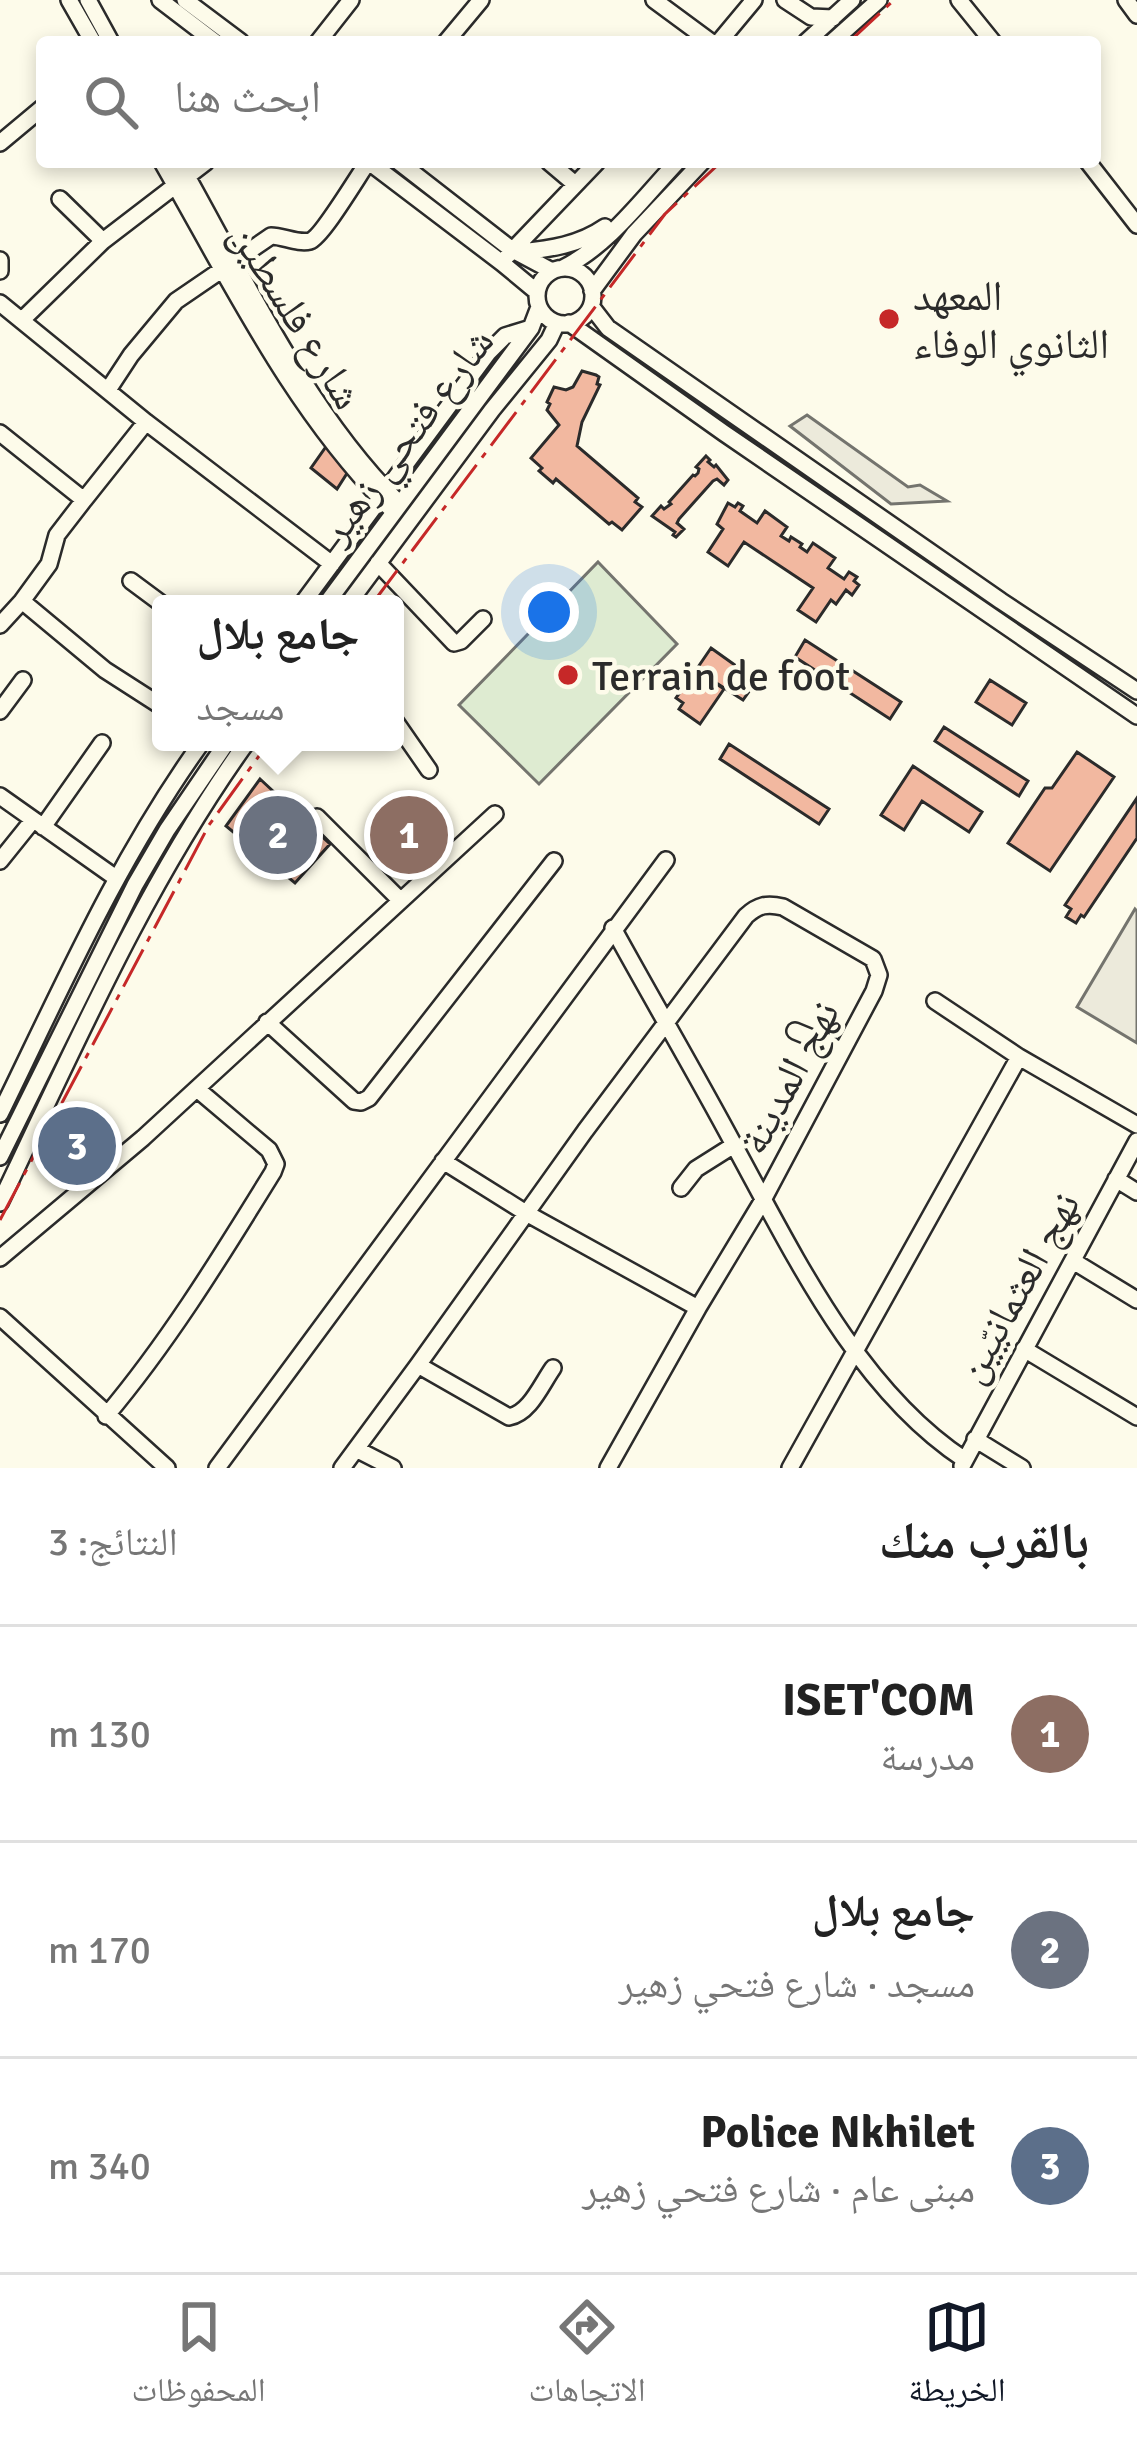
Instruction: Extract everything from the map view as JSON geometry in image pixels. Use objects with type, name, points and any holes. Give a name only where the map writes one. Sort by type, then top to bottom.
[{"type":"street","points":[[69,0],[90,36]]},
{"type":"street","points":[[88,0],[108,36]]},
{"type":"street","points":[[160,0],[207,36]]},
{"type":"street","points":[[185,0],[233,36]]},
{"type":"street","points":[[323,36],[351,0]]},
{"type":"street","points":[[451,36],[481,0]]},
{"type":"street","points":[[654,0],[706,36]]},
{"type":"street","points":[[721,36],[754,0]]},
{"type":"street","points":[[784,0],[811,17],[833,17]]},
{"type":"street","points":[[802,12],[816,0]]},
{"type":"street","points":[[812,36],[853,0]]},
{"type":"street","points":[[839,36],[879,0]]},
{"type":"street","points":[[959,0],[988,36]]},
{"type":"street","points":[[1126,0],[1137,15]]},
{"type":"street","points":[[0,142],[36,114]]},
{"type":"street","points":[[108,390],[130,355],[176,301],[271,236],[304,242],[318,236],[364,168]]},
{"type":"street","points":[[377,168],[510,255],[558,269],[571,268],[585,276],[608,328],[1137,692]]},
{"type":"street","points":[[406,168],[510,255],[543,314],[563,323],[1137,716]]},
{"type":"street","points":[[556,168],[575,184]]},
{"type":"street","points":[[510,255],[591,168]]},
{"type":"street","points":[[538,300],[545,276],[585,256],[671,168]]},
{"type":"street","points":[[563,323],[578,320],[634,234],[696,168]]},
{"type":"street","points":[[1093,168],[1137,225]]},
{"type":"street","points":[[22,320],[180,174]]},
{"type":"street","name":"شارع فلسطين","points":[[180,174],[288,381],[390,501]]},
{"type":"street","points":[[60,199],[103,241]]},
{"type":"street","points":[[510,255],[592,236],[632,209]]},
{"type":"street","points":[[0,260],[0,271]]},
{"type":"street","name":"شارع فتحي زهير","points":[[332,595],[390,501],[531,328],[538,300]]},
{"type":"street","points":[[0,303],[332,564]]},
{"type":"street","name":"شارع فتحي زهير","points":[[354,595],[503,395],[563,323]]},
{"type":"street","points":[[146,422],[62,527],[49,564],[8,610],[152,700]]},
{"type":"street","points":[[0,433],[84,500]]},
{"type":"street","points":[[309,595],[390,501]]},
{"type":"street","points":[[886,544],[897,529]]},
{"type":"street","points":[[378,562],[454,643],[484,620]]},
{"type":"street","points":[[131,581],[152,597]]},
{"type":"street","points":[[0,711],[23,680]]},
{"type":"street","points":[[404,735],[429,770]]},
{"type":"street","points":[[0,861],[38,823],[102,743]]},
{"type":"street","points":[[0,1114],[116,878],[152,813],[196,751]]},
{"type":"street","points":[[0,1157],[135,884],[221,751]]},
{"type":"street","points":[[0,1204],[183,837],[241,751]]},
{"type":"street","points":[[0,796],[116,878]]},
{"type":"street","points":[[0,1258],[197,1089],[495,814]]},
{"type":"street","points":[[317,817],[400,900]]},
{"type":"street","points":[[217,1468],[666,860]]},
{"type":"street","points":[[267,1022],[354,1101],[370,1098],[554,861]]},
{"type":"street","name":"نهج المدينة","points":[[608,1468],[763,1201],[874,991],[878,967],[865,952],[783,907],[755,908],[665,1023]]},
{"type":"street","points":[[613,928],[763,1201],[855,1354],[914,1421],[963,1464]]},
{"type":"street","points":[[935,1001],[1019,1057],[1137,1125]]},
{"type":"street","points":[[341,1468],[665,1023]]},
{"type":"street","points":[[795,1031],[842,1050]]},
{"type":"street","points":[[790,1468],[1019,1057]]},
{"type":"street","points":[[106,1416],[183,1316],[276,1164],[269,1150],[197,1089]]},
{"type":"street","name":"نهج العثمانيّين","points":[[963,1464],[1137,1141]]},
{"type":"street","points":[[681,1189],[695,1168],[734,1145]]},
{"type":"street","points":[[442,1161],[698,1308]]},
{"type":"street","points":[[1117,1179],[1137,1192]]},
{"type":"street","points":[[1073,1261],[1137,1300]]},
{"type":"street","points":[[0,1318],[167,1468]]},
{"type":"street","points":[[1024,1349],[1137,1417]]},
{"type":"street","points":[[418,1365],[509,1417],[523,1412],[553,1368]]},
{"type":"street","points":[[975,1439],[1022,1468]]},
{"type":"street","points":[[356,1450],[394,1468]]},
{"type":"green space","name":"Terrain de foot","points":[[598,562],[677,644],[539,784],[459,705]]},
{"type":"shaded area","points":[[807,415],[908,487],[920,485],[947,501],[891,504],[790,426]]},
{"type":"shaded area","points":[[1137,911],[1137,1043],[1077,1007]]},
{"type":"building","points":[[582,371],[599,377],[600,385],[582,422],[577,446],[638,498],[635,502],[642,507],[622,530],[556,479],[553,483],[531,458],[559,425],[547,410],[554,387],[573,387]]},
{"type":"building","points":[[330,441],[351,467],[337,489],[311,468]]},
{"type":"building","points":[[706,456],[728,480],[724,485],[713,481],[679,519],[684,529],[676,537],[652,516],[661,506],[671,504]]},
{"type":"building","points":[[728,503],[743,506],[740,511],[757,523],[765,511],[787,527],[781,536],[789,541],[791,537],[807,552],[813,543],[835,558],[828,568],[844,579],[849,572],[859,585],[852,595],[846,590],[836,604],[831,600],[816,622],[798,610],[813,588],[744,542],[728,566],[708,552],[723,529],[717,524]]},
{"type":"building","points":[[805,640],[901,702],[890,719],[795,657]]},
{"type":"building","points":[[711,648],[755,683],[743,700],[696,670]]},
{"type":"building","points":[[696,670],[724,689],[700,724],[679,709],[683,703],[676,698]]},
{"type":"building","points":[[990,680],[1026,703],[1012,725],[976,702]]},
{"type":"building","points":[[944,727],[1028,781],[1019,796],[935,741]]},
{"type":"building","points":[[729,744],[829,809],[819,824],[720,759]]},
{"type":"building","points":[[1077,752],[1114,777],[1050,871],[1008,843],[1045,788],[1052,788]]},
{"type":"building","points":[[913,766],[982,812],[969,832],[922,801],[904,830],[881,815]]},
{"type":"building","points":[[260,779],[330,844],[295,883],[226,826]]},
{"type":"building","points":[[1137,798],[1137,838],[1076,923],[1066,917],[1071,909],[1065,905]]},
{"type":"building","points":[[74,1113],[106,1140],[78,1168],[51,1153]]},
{"type":"power","points":[[855,36],[894,0]]},
{"type":"power","points":[[379,595],[665,214],[715,168]]},
{"type":"power","points":[[0,1220],[209,825],[262,751]]},
{"type":"place","name":"المعهد الثانوي الوفاء","points":[[889,319]]},
{"type":"place","name":"Terrain de foot","points":[[568,675]]},
{"type":"place","name":"جامع بلال","points":[[278,835]]},
{"type":"place","name":"ISET'COM","points":[[409,835]]},
{"type":"place","name":"Police Nkhilet","points":[[77,1146]]}]
